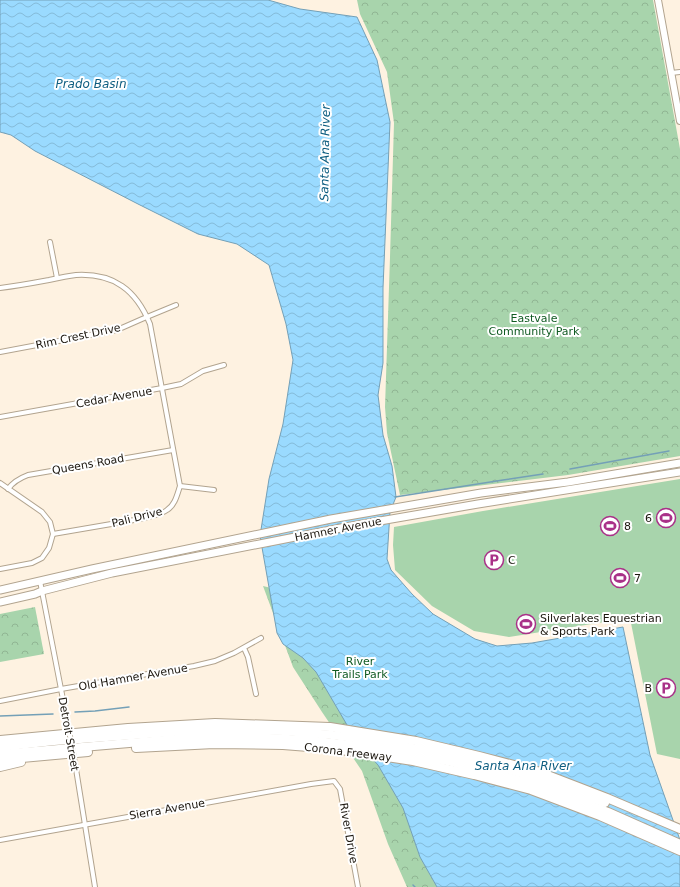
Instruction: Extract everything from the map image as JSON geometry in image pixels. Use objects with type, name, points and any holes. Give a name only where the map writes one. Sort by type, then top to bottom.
[{"type":"highway","name":"Corona Freeway","points":[[0,740],[128,728],[215,722],[333,739],[416,740],[537,771],[607,798],[680,829]]},
{"type":"highway","points":[[0,747],[186,731],[284,731],[447,761],[530,783],[608,812],[680,844]]},
{"type":"highway","points":[[0,734],[57,735]]},
{"type":"highway","points":[[0,754],[188,738],[249,737],[308,740],[369,740],[445,754],[521,773],[605,803],[680,835]]},
{"type":"highway","name":"Corona Freeway","points":[[0,760],[129,748],[214,744],[284,745],[333,739],[413,762],[474,775],[531,790],[600,816],[680,851]]},
{"type":"highway","points":[[0,767],[58,754]]},
{"type":"main road","name":"Hamner Avenue","points":[[0,590],[92,568],[331,518],[480,493],[568,482],[680,463]]},
{"type":"main road","name":"Hamner Avenue","points":[[0,602],[36,594],[42,591],[112,573],[351,526],[680,472]]},
{"type":"street","points":[[658,0],[680,120]]},
{"type":"street","points":[[672,73],[680,72]]},
{"type":"street","points":[[50,242],[57,278]]},
{"type":"street","points":[[0,288],[76,275],[95,276],[113,280],[133,296],[142,306],[150,324],[180,486],[214,490]]},
{"type":"street","name":"Rim Crest Drive","points":[[0,352],[117,330],[176,305]]},
{"type":"street","name":"Cedar Avenue","points":[[0,417],[181,384],[203,371],[224,365]]},
{"type":"street","name":"Queens Road","points":[[8,489],[20,478],[28,475],[173,450]]},
{"type":"street","points":[[0,483],[42,512],[50,522],[52,534],[49,548],[42,558],[32,563],[0,570]]},
{"type":"street","name":"Pali Drive","points":[[52,534],[137,519],[162,513],[168,509],[176,499],[180,486]]},
{"type":"street","name":"Detroit Street","points":[[40,581],[76,769],[95,887]]},
{"type":"street","name":"Old Hamner Avenue","points":[[0,700],[194,666],[215,661],[234,653],[261,638]]},
{"type":"street","points":[[244,648],[248,657],[256,694]]},
{"type":"street","name":"Sierra Avenue","points":[[0,840],[334,781]]},
{"type":"street","name":"River Drive","points":[[334,781],[340,789],[358,887]]},
{"type":"green space","name":"Eastvale Community Park","points":[[357,0],[653,0],[680,149],[680,456],[568,475],[400,495],[387,433],[385,407],[394,123],[387,72],[360,14]]},
{"type":"green space","name":"Silverlakes Equestrian & Sports Park","points":[[680,479],[680,759],[657,754],[630,618],[509,637],[474,631],[432,606],[395,570],[393,545],[394,527]]},
{"type":"green space","name":"River Trails Park","points":[[263,586],[396,618],[459,887],[407,887],[388,844],[362,771],[293,667]]},
{"type":"green space","points":[[35,607],[44,654],[0,662],[0,614]]},
{"type":"water","name":"Santa Ana River","points":[[0,0],[268,0],[300,9],[357,17],[377,60],[390,122],[383,288],[383,363],[378,395],[383,435],[392,466],[396,497],[390,512],[387,559],[391,570],[412,594],[433,614],[475,639],[497,646],[532,643],[623,627],[650,755],[680,840],[680,887],[437,887],[420,857],[403,808],[378,765],[357,742],[316,672],[303,658],[283,644],[277,633],[260,536],[269,479],[283,424],[293,360],[286,324],[269,265],[237,244],[198,234],[35,151],[11,135],[0,132]]},
{"type":"waterway","points":[[570,469],[669,451]]},
{"type":"waterway","points":[[395,497],[543,474]]},
{"type":"waterway","points":[[75,712],[129,707]]},
{"type":"waterway","points":[[0,716],[53,714]]},
{"type":"place","name":"6","points":[[666,518]]},
{"type":"place","name":"8","points":[[610,526]]},
{"type":"place","name":"C","points":[[494,560]]},
{"type":"place","name":"7","points":[[620,578]]},
{"type":"place","name":"Silverlakes Equestrian & Sports Park","points":[[526,624]]},
{"type":"place","name":"B","points":[[666,688]]},
{"type":"water label","name":"Prado Basin","points":[[91,84]]}]
